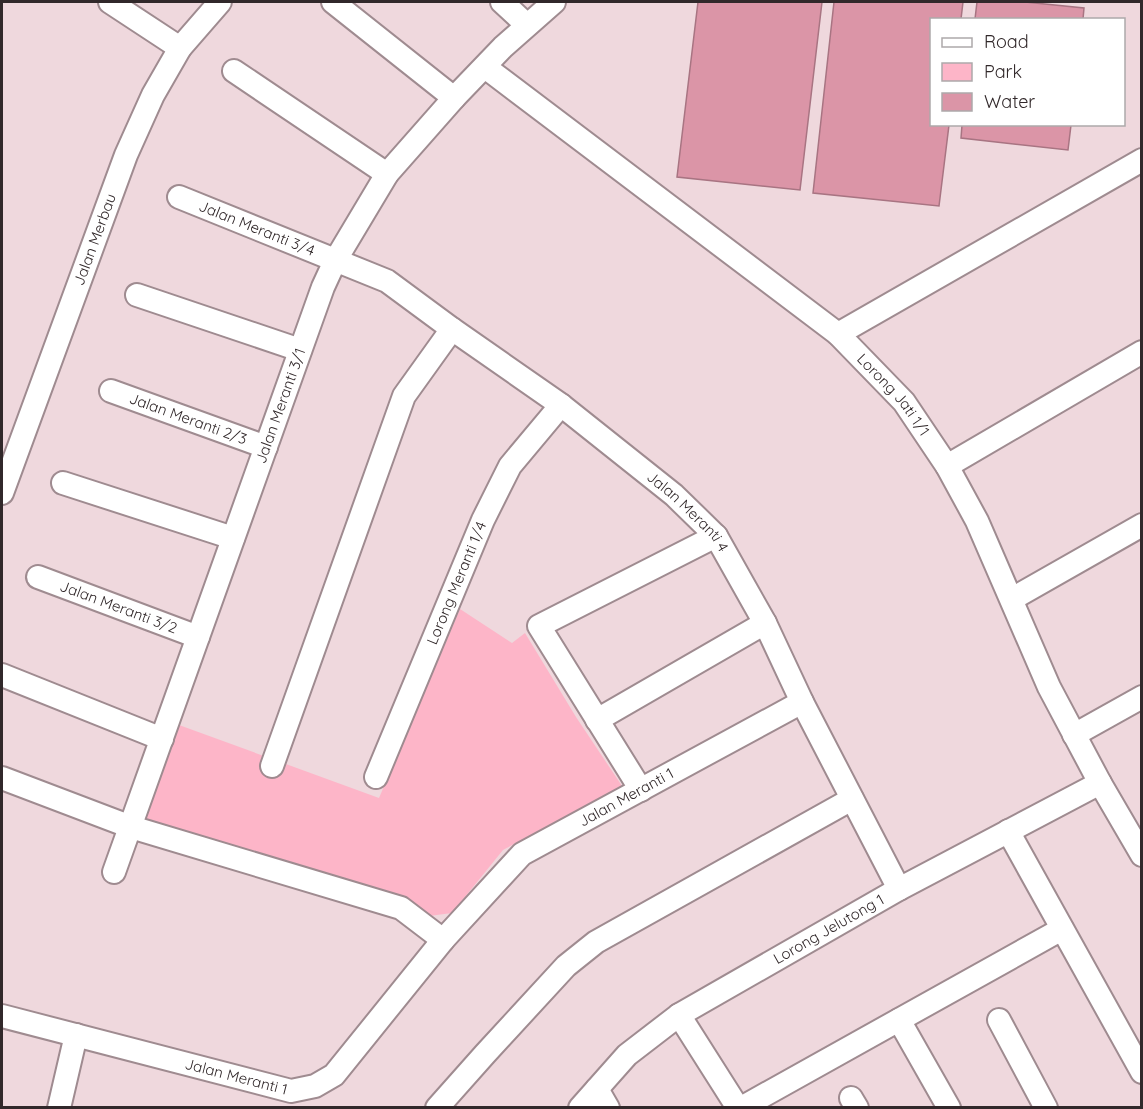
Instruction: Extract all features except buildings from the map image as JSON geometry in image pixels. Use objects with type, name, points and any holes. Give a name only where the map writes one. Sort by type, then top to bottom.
[{"type":"street","points":[[110,2],[180,48]]},
{"type":"street","name":"Jalan Merbau","points":[[2,493],[126,154],[153,95],[180,48],[220,2]]},
{"type":"street","points":[[333,2],[454,98]]},
{"type":"street","points":[[502,2],[527,25]]},
{"type":"street","name":"Jalan Meranti 3/1","points":[[114,872],[300,350],[335,261],[387,174],[484,67],[554,2]]},
{"type":"street","name":"Lorong Jati 1/1","points":[[484,67],[838,333],[904,402],[947,466],[977,521],[1049,687],[1100,783],[1142,855]]},
{"type":"street","points":[[234,71],[387,174]]},
{"type":"street","points":[[838,333],[1142,160]]},
{"type":"street","name":"Jalan Meranti 3/4","points":[[179,197],[335,261]]},
{"type":"street","name":"Jalan Meranti 4","points":[[335,261],[387,281],[561,405],[674,495],[716,536],[765,623],[802,702],[899,890]]},
{"type":"street","points":[[137,295],[300,350]]},
{"type":"street","points":[[272,766],[404,396],[452,329]]},
{"type":"street","points":[[947,466],[1142,352]]},
{"type":"street","name":"Jalan Meranti 2/3","points":[[111,391],[266,447]]},
{"type":"street","name":"Lorong Meranti 1/4","points":[[376,777],[483,520],[510,466],[561,405]]},
{"type":"street","points":[[63,483],[233,538]]},
{"type":"street","points":[[1012,600],[1142,525]]},
{"type":"street","points":[[641,790],[539,626],[716,536]]},
{"type":"street","name":"Jalan Meranti 3/2","points":[[38,577],[198,637]]},
{"type":"street","points":[[597,720],[765,623]]},
{"type":"street","points":[[2,675],[162,739]]},
{"type":"street","points":[[1074,735],[1142,697]]},
{"type":"street","name":"Jalan Meranti 1","points":[[2,1016],[291,1091],[315,1086],[334,1075],[443,940],[522,854],[802,702]]},
{"type":"street","points":[[2,778],[130,827],[401,908],[443,940]]},
{"type":"street","name":"Lorong Jelutong 1","points":[[580,1107],[603,1098],[627,1055],[679,1015],[899,890],[1100,783]]},
{"type":"street","points":[[437,1107],[566,966],[596,942],[852,799]]},
{"type":"street","points":[[1008,831],[1142,1072]]},
{"type":"street","points":[[679,1015],[740,1107],[1062,929]]},
{"type":"street","points":[[898,1020],[949,1107]]},
{"type":"street","points":[[999,1020],[1046,1107]]},
{"type":"street","points":[[59,1107],[76,1035]]},
{"type":"green space","points":[[460,609],[512,643],[525,633],[576,717],[622,786],[503,850],[452,913],[429,916],[144,819],[179,725],[379,798]]},
{"type":"water","points":[[698,2],[822,2],[800,190],[677,177]]},
{"type":"water","points":[[834,2],[963,2],[961,18],[930,18],[930,126],[949,126],[939,206],[813,193]]},
{"type":"water","points":[[977,2],[1025,2],[1084,8],[1083,18],[975,18]]},
{"type":"water","points":[[962,126],[1071,126],[1068,150],[961,138]]}]
